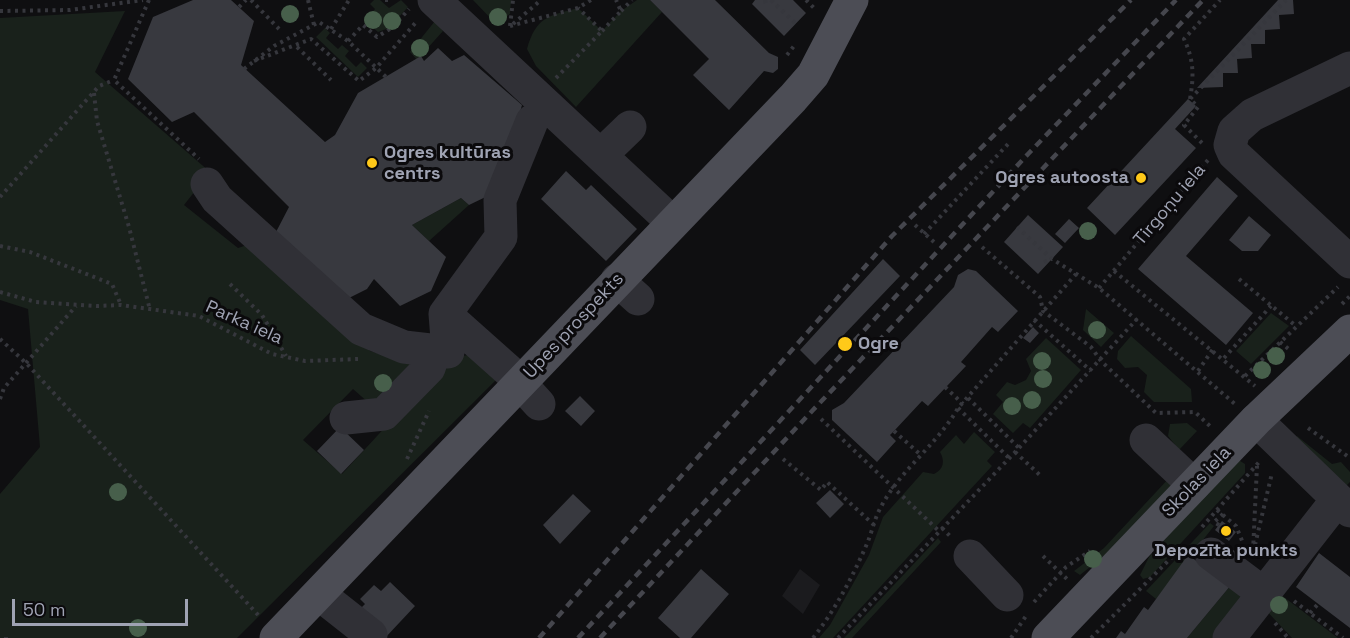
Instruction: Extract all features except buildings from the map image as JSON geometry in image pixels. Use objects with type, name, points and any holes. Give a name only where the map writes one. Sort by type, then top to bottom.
[{"type":"main road","name":"Upes prospekts","points":[[272,631],[319,594],[530,394],[627,290],[672,222],[813,75],[852,0]]},
{"type":"main road","name":"Skolas iela","points":[[1048,638],[1194,485],[1246,412],[1350,331]]},
{"type":"street","points":[[429,6],[538,111],[602,154],[672,222]]},
{"type":"street","points":[[1348,270],[1220,150],[1230,145],[1234,131],[1252,115],[1350,68]]},
{"type":"street","points":[[207,184],[217,199],[361,329],[404,347],[448,352],[444,314],[501,237],[500,200],[538,111]]},
{"type":"street","points":[[602,154],[630,127]]},
{"type":"street","points":[[444,314],[530,394]]},
{"type":"street","points":[[346,418],[384,414],[429,368],[435,350]]},
{"type":"street","points":[[1229,638],[1256,607],[1277,596],[1343,506],[1314,474],[1246,412]]},
{"type":"street","points":[[1146,440],[1194,485]]},
{"type":"street","points":[[1205,537],[1277,596]]},
{"type":"street","points":[[970,556],[1007,595]]},
{"type":"street","points":[[319,594],[370,636]]},
{"type":"path","points":[[0,11],[70,10],[143,0]]},
{"type":"path","points":[[0,197],[99,87],[114,80],[149,0]]},
{"type":"path","points":[[239,7],[246,0]]},
{"type":"path","points":[[251,0],[279,29]]},
{"type":"path","points":[[308,0],[314,24]]},
{"type":"path","points":[[331,28],[349,0]]},
{"type":"path","points":[[385,0],[390,0]]},
{"type":"path","points":[[348,41],[363,24],[377,37],[393,27],[412,6],[406,0]]},
{"type":"path","points":[[541,0],[510,26],[578,8],[591,0]]},
{"type":"path","points":[[616,0],[621,11]]},
{"type":"path","points":[[538,111],[552,82],[632,0]]},
{"type":"path","points":[[771,0],[796,24]]},
{"type":"path","points":[[1190,99],[1194,79],[1192,56],[1184,39],[1220,0]]},
{"type":"path","points":[[1190,99],[1286,0]]},
{"type":"path","points":[[254,61],[311,39],[359,81],[376,68],[429,6]]},
{"type":"path","points":[[578,8],[602,31]]},
{"type":"path","points":[[244,69],[274,46],[320,22],[348,41],[386,77]]},
{"type":"path","points":[[297,47],[331,80]]},
{"type":"path","points":[[114,80],[213,173],[207,184]]},
{"type":"path","points":[[94,93],[97,121],[129,227],[150,310]]},
{"type":"path","points":[[1190,99],[1198,107],[1184,125],[1220,150]]},
{"type":"path","points":[[1185,138],[1191,132]]},
{"type":"path","points":[[924,234],[1008,144]]},
{"type":"path","name":"Tirgoņu iela","points":[[1100,288],[1213,154],[1223,165],[1220,150]]},
{"type":"path","points":[[915,225],[935,243]]},
{"type":"path","points":[[1017,227],[1052,259],[1100,288],[1246,412]]},
{"type":"path","points":[[0,246],[30,252],[112,284],[121,305]]},
{"type":"path","points":[[982,247],[1040,297],[1042,310],[1091,347],[1101,361],[1156,413],[1195,412],[1210,426]]},
{"type":"path","points":[[1044,262],[1052,259]]},
{"type":"path","points":[[1245,376],[1296,327],[1348,270]]},
{"type":"path","points":[[1114,271],[1256,386]]},
{"type":"path","points":[[813,638],[840,598],[880,507],[892,488],[947,427],[958,408],[1042,310],[1076,274]]},
{"type":"path","points":[[1239,279],[1296,327]]},
{"type":"path","points":[[230,284],[262,315],[287,357]]},
{"type":"path","name":"Parka iela","points":[[0,292],[36,302],[76,306],[121,305],[199,316],[272,354],[305,361],[361,359]]},
{"type":"path","points":[[0,399],[4,388],[76,306]]},
{"type":"path","points":[[1224,358],[1272,306]]},
{"type":"path","points":[[838,638],[1101,361],[1137,318]]},
{"type":"path","points":[[1034,320],[1091,371]]},
{"type":"path","points":[[0,339],[27,364],[272,631]]},
{"type":"path","points":[[1280,342],[1292,351]]},
{"type":"path","points":[[1198,371],[1213,349]]},
{"type":"path","points":[[945,387],[963,404]]},
{"type":"path","points":[[968,398],[1019,448]]},
{"type":"path","points":[[403,468],[431,405]]},
{"type":"path","points":[[958,408],[1009,458]]},
{"type":"path","points":[[821,419],[939,531]]},
{"type":"path","points":[[1304,426],[1350,458]]},
{"type":"path","points":[[894,431],[922,456]]},
{"type":"path","points":[[1015,452],[1042,477]]},
{"type":"path","points":[[783,459],[821,490],[827,482],[874,525]]},
{"type":"path","points":[[1205,537],[1216,509],[1257,464],[1253,554]]},
{"type":"path","points":[[1253,554],[1274,465]]},
{"type":"path","points":[[1216,509],[1236,526],[1244,547],[1253,554]]},
{"type":"path","points":[[1094,637],[1205,537],[1222,514]]},
{"type":"path","points":[[1042,556],[1069,582]]},
{"type":"path","points":[[1277,596],[1310,613],[1343,638]]},
{"type":"path","points":[[1310,613],[1318,604]]},
{"type":"shaded area","points":[[374,0],[380,0],[389,8],[401,0],[408,7],[389,28],[378,32],[365,21],[375,9],[370,4]]},
{"type":"shaded area","points":[[473,0],[511,0],[510,14],[496,24]]},
{"type":"shaded area","points":[[637,0],[650,0],[662,12],[576,107],[536,66],[527,49],[535,30],[545,19],[578,8],[602,31],[621,11]]},
{"type":"shaded area","points":[[125,11],[95,72],[210,172],[184,205],[238,248],[256,242],[370,351],[422,366],[370,404],[353,389],[303,440],[342,474],[449,358],[468,355],[496,380],[237,638],[0,638],[0,494],[40,447],[28,309],[0,300],[0,18]]},
{"type":"shaded area","points":[[435,21],[443,31],[417,60],[410,52]]},
{"type":"shaded area","points":[[325,28],[330,33],[326,38],[338,49],[342,45],[349,51],[345,56],[356,67],[361,62],[367,68],[358,77],[316,37]]},
{"type":"shaded area","points":[[461,198],[469,205],[429,241],[412,225]]},
{"type":"shaded area","points":[[1086,309],[1114,333],[1101,347],[1083,330]]},
{"type":"shaded area","points":[[1271,313],[1289,326],[1251,364],[1236,351]]},
{"type":"shaded area","points":[[1131,336],[1191,389],[1192,402],[1154,402],[1144,392],[1147,375],[1138,367],[1125,368],[1117,359],[1118,351]]},
{"type":"shaded area","points":[[1046,338],[1081,370],[1030,428],[1023,423],[1013,433],[993,414],[1003,402],[996,395],[1007,382],[1015,385],[1026,380],[1031,371],[1026,359]]},
{"type":"shaded area","points":[[1187,423],[1197,431],[1179,450],[1168,436],[1170,424]]},
{"type":"shaded area","points":[[974,432],[995,452],[987,461],[992,466],[833,638],[819,638],[830,625],[869,555],[883,517],[923,472],[934,474],[940,470],[943,459],[940,452],[956,435],[964,444]]},
{"type":"shaded area","points":[[1297,436],[1332,464],[1341,462],[1350,472],[1350,482],[1346,486],[1293,441]]},
{"type":"shaded area","points":[[1237,459],[1245,464],[1245,473],[1150,577],[1143,579],[1140,575],[1149,557]]},
{"type":"shaded area","points":[[1170,477],[1175,483],[1120,543],[1080,575],[1074,571],[1104,548]]},
{"type":"shaded area","points":[[1210,523],[1214,526],[1156,599],[1146,591]]},
{"type":"shaded area","points":[[938,538],[941,542],[852,638],[844,638]]},
{"type":"shaded area","points":[[800,569],[820,585],[803,614],[782,596]]},
{"type":"shaded area","points":[[1231,585],[1244,594],[1220,638],[1187,638]]},
{"type":"shaded area","points":[[1272,588],[1338,638],[1292,638],[1261,605]]},
{"type":"railway","points":[[539,638],[892,236],[1131,0]]},
{"type":"railway","points":[[578,638],[1029,153],[1176,0]]},
{"type":"railway","points":[[600,638],[813,410],[1203,0]]},
{"type":"place","name":"Ogres kultūras centrs","points":[[372,163]]},
{"type":"place","name":"Ogres autoosta","points":[[1141,178]]},
{"type":"place","name":"Ogre","points":[[845,344]]},
{"type":"place","name":"Depozīta punkts","points":[[1226,531]]}]
